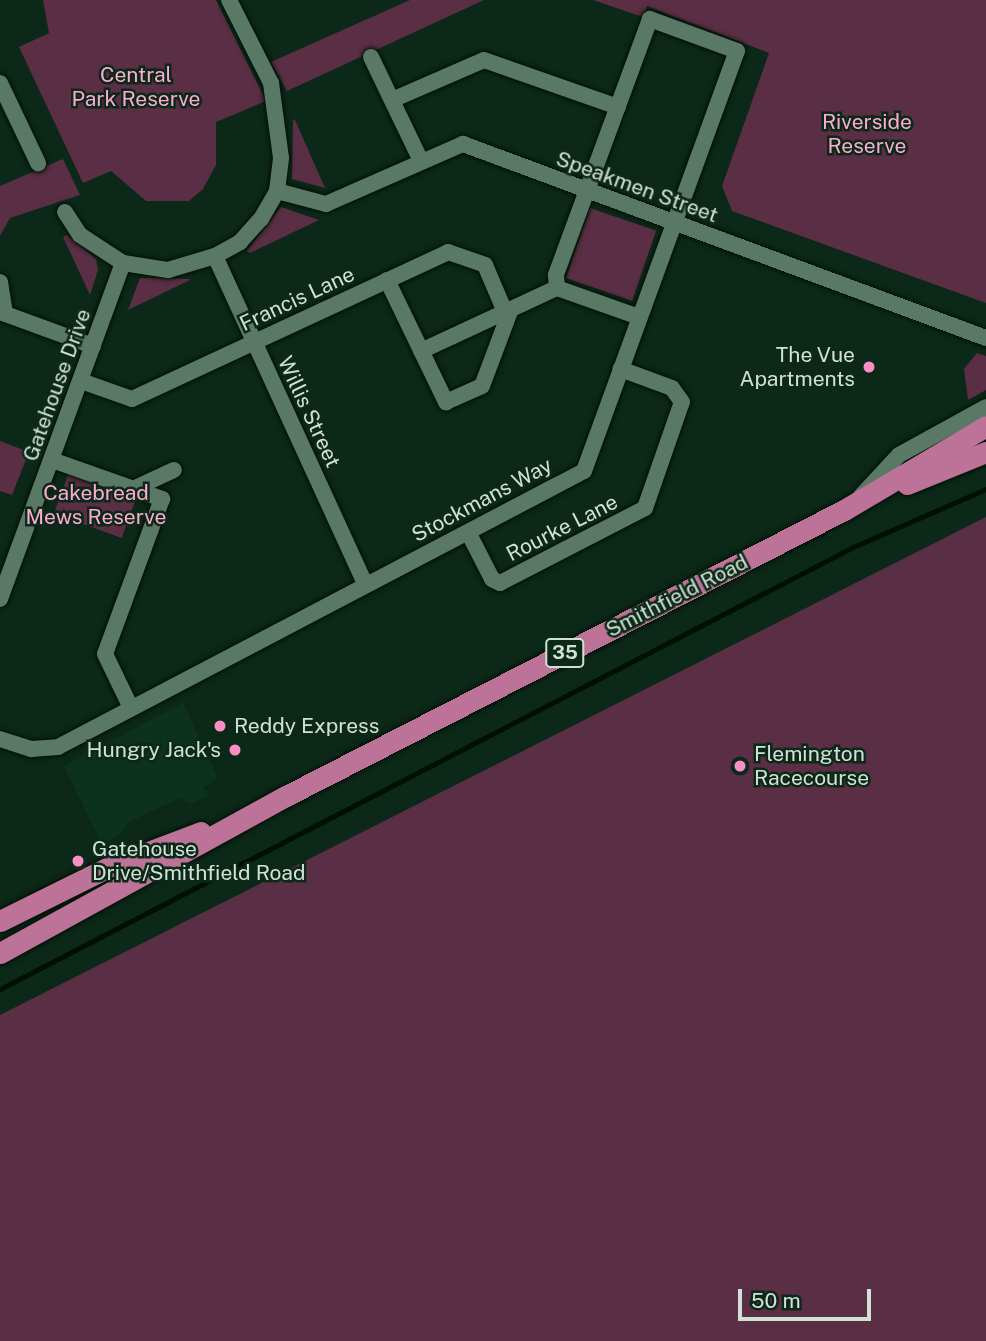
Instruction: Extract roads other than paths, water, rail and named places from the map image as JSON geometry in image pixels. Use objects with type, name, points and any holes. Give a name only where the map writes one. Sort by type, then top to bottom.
[{"type":"highway","name":"Smithfield Road","points":[[9,948],[286,796],[848,508],[986,426]]},
{"type":"highway","name":"Smithfield Road","points":[[848,508],[986,452]]},
{"type":"highway","name":"Smithfield Road","points":[[0,921],[111,866],[286,796]]},
{"type":"street","points":[[65,212],[80,234],[123,264],[168,270],[215,256],[240,242],[261,219],[277,191],[282,158],[271,83],[229,0]]},
{"type":"street","name":"Stockmans Way","points":[[0,739],[27,748],[50,749],[584,471],[737,51],[650,19],[618,107]]},
{"type":"street","points":[[371,57],[421,162]]},
{"type":"street","points":[[392,100],[484,60],[618,107],[556,275],[557,288]]},
{"type":"street","points":[[0,83],[37,163]]},
{"type":"street","name":"Speakmen Street","points":[[277,191],[326,204],[463,144],[986,338]]},
{"type":"street","name":"Francis Lane","points":[[81,381],[132,399],[448,252],[485,265],[508,310]]},
{"type":"street","name":"Willis Street","points":[[215,256],[365,584]]},
{"type":"street","name":"Gatehouse Drive","points":[[0,599],[123,264]]},
{"type":"street","points":[[387,280],[446,402],[482,386],[508,310]]},
{"type":"street","points":[[0,282],[2,313],[93,346]]},
{"type":"street","points":[[421,351],[557,288],[639,317]]},
{"type":"street","name":"Rourke Lane","points":[[468,532],[492,579],[502,583],[645,508],[682,402],[672,388],[620,369]]},
{"type":"street","points":[[848,508],[899,454],[986,407]]},
{"type":"street","points":[[52,460],[162,499],[105,654],[131,708]]},
{"type":"street","points":[[133,489],[174,470]]},
{"type":"street","points":[[0,960],[9,948]]},
{"type":"waterway","points":[[0,989],[853,547],[986,489]]},
{"type":"place","name":"The Vue Apartments","points":[[869,367]]},
{"type":"place","name":"Reddy Express","points":[[220,726]]},
{"type":"place","name":"Hungry Jack's","points":[[235,750]]},
{"type":"place","name":"Flemington Racecourse","points":[[740,766]]},
{"type":"place","name":"Gatehouse Drive/Smithfield Road","points":[[78,861]]},
{"type":"park label","name":"Central Park Reserve","points":[[136,87]]},
{"type":"park label","name":"Riverside Reserve","points":[[867,134]]},
{"type":"park label","name":"Cakebread Mews Reserve","points":[[96,505]]}]
